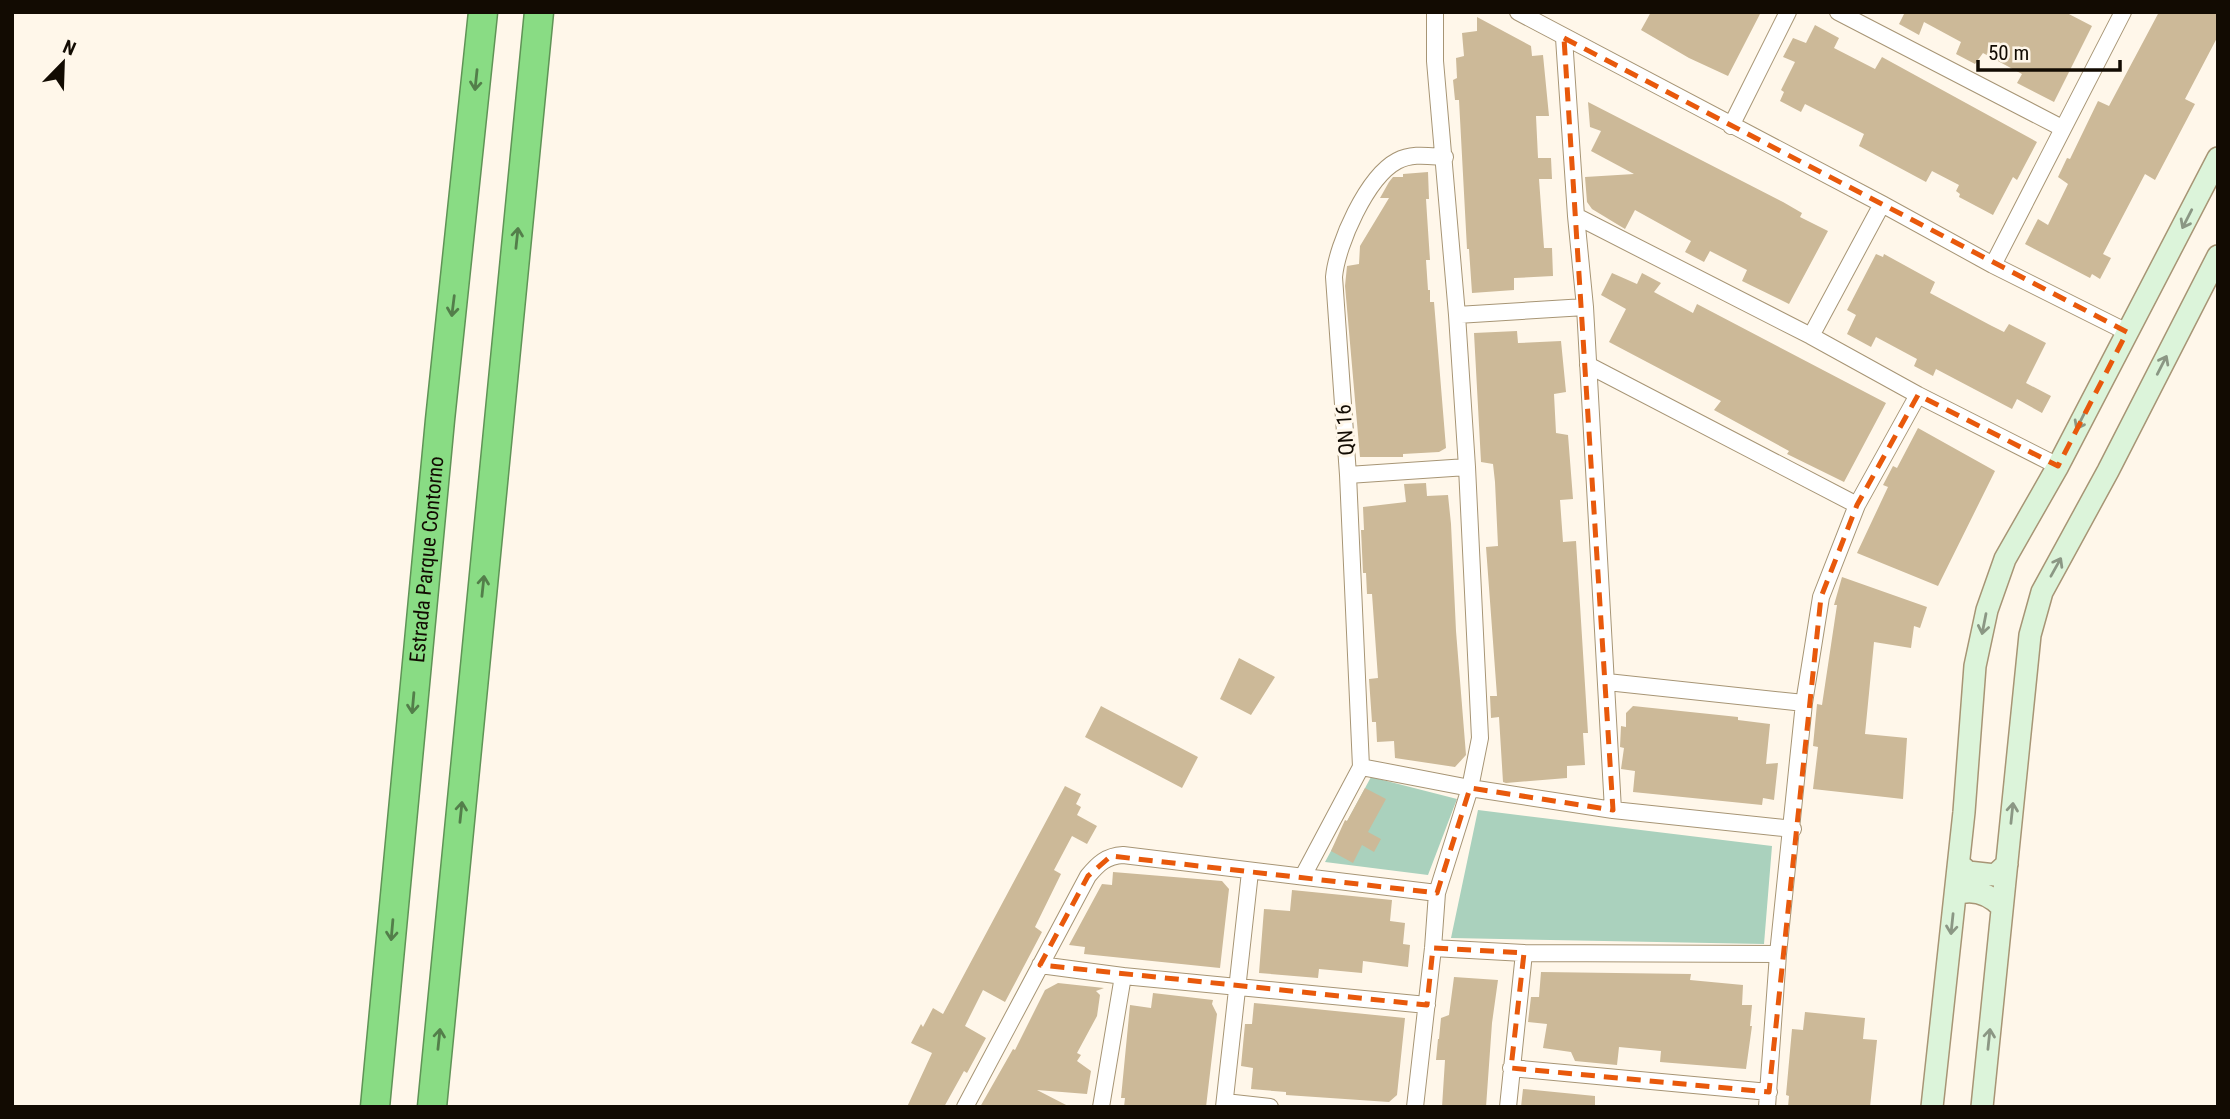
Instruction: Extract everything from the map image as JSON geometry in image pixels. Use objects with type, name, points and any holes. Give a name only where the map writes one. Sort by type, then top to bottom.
[{"type":"highway","name":"Estrada Parque Contorno","points":[[375,1107],[440,420],[483,12]]},
{"type":"highway","points":[[432,1107],[539,12]]},
{"type":"main road","points":[[1932,1107],[1959,864],[1975,666],[1987,610],[2005,559],[2058,466],[2218,158]]},
{"type":"main road","points":[[1982,1107],[2030,635],[2042,592],[2108,471],[2218,256]]},
{"type":"main road","points":[[1959,864],[1968,872],[1995,875],[2007,864]]},
{"type":"main road","points":[[1956,894],[1964,891],[1986,894],[2002,908]]},
{"type":"street","points":[[1416,1107],[1437,893],[1470,788],[1480,738],[1467,467],[1445,157],[1435,61],[1435,12]]},
{"type":"street","points":[[1518,12],[1993,265],[2127,332]]},
{"type":"street","points":[[1731,125],[1788,12]]},
{"type":"street","points":[[1838,12],[2062,128]]},
{"type":"street","points":[[1993,265],[2119,14]]},
{"type":"street","points":[[1564,38],[1585,307],[1613,810]]},
{"type":"street","name":"QN 16","points":[[1361,767],[1348,475],[1334,277],[1336,260],[1363,201],[1382,172],[1398,160],[1416,155],[1445,157]]},
{"type":"street","points":[[1811,336],[1882,204]]},
{"type":"street","points":[[1576,216],[2058,466]]},
{"type":"street","points":[[1457,315],[1585,307]]},
{"type":"street","points":[[1588,365],[1857,505]]},
{"type":"street","points":[[1511,1068],[1768,1099],[1778,954],[1793,830],[1804,703],[1821,597],[1857,505],[1917,395]]},
{"type":"street","points":[[1348,475],[1467,467]]},
{"type":"street","points":[[1607,682],[1804,703]]},
{"type":"street","points":[[1303,876],[1361,767],[1470,788],[1613,810],[1793,830]]},
{"type":"street","points":[[965,1107],[1088,876],[1098,864],[1111,856],[1123,855],[1437,893]]},
{"type":"street","points":[[1250,872],[1224,1104],[1270,1107]]},
{"type":"street","points":[[1433,948],[1524,953],[1778,954]]},
{"type":"street","points":[[1507,1107],[1524,953]]},
{"type":"street","points":[[1040,965],[1123,976],[1427,1005]]},
{"type":"street","points":[[1099,1103],[1123,976]]},
{"type":"highlighted area","points":[[1564,38],[2127,332],[2058,466],[1918,395],[1857,505],[1821,597],[1769,1092],[1511,1068],[1524,953],[1433,948],[1427,1005],[1040,965],[1088,876],[1111,856],[1437,893],[1470,788],[1613,810]]},
{"type":"green space","points":[[1371,777],[1457,799],[1428,875],[1325,862]]},
{"type":"green space","points":[[1478,810],[1772,846],[1764,944],[1451,938]]},
{"type":"building","points":[[1651,12],[1761,12],[1728,76],[1689,58],[1641,30]]},
{"type":"building","points":[[1905,12],[2065,12],[2092,26],[2054,102],[2017,83],[2022,74],[1983,53],[1975,64],[1956,54],[1961,42],[1924,22],[1919,35],[1899,24]]},
{"type":"building","points":[[2159,12],[2218,12],[2218,36],[2185,99],[2195,104],[2155,180],[2145,174],[2103,254],[2111,258],[2100,279],[2092,274],[2090,278],[2025,244],[2038,219],[2048,225],[2068,184],[2058,177],[2067,158],[2070,159],[2098,101],[2109,106]]},
{"type":"building","points":[[1477,17],[1531,46],[1532,56],[1543,55],[1549,116],[1536,116],[1538,158],[1551,158],[1552,179],[1539,179],[1544,248],[1552,248],[1553,276],[1514,278],[1514,290],[1472,293],[1459,100],[1455,100],[1453,80],[1457,78],[1456,58],[1464,56],[1462,33],[1477,31]]},
{"type":"building","points":[[1815,25],[1839,38],[1834,48],[1875,69],[1882,57],[2037,142],[2017,180],[2013,177],[1993,215],[1959,197],[1960,194],[1956,191],[1959,185],[1932,171],[1926,182],[1859,146],[1864,134],[1805,104],[1801,112],[1780,101],[1784,92],[1781,90],[1795,62],[1783,57],[1793,38],[1806,43]]},
{"type":"building","points":[[1588,102],[1783,202],[1802,213],[1800,217],[1828,231],[1789,304],[1742,281],[1747,270],[1710,251],[1704,262],[1685,252],[1691,241],[1635,210],[1625,229],[1592,209],[1587,202],[1585,177],[1634,174],[1591,151],[1601,131],[1590,127]]},
{"type":"building","points":[[1428,172],[1429,199],[1426,199],[1430,260],[1426,260],[1430,302],[1434,302],[1446,448],[1439,452],[1403,454],[1403,457],[1360,457],[1345,286],[1347,266],[1359,264],[1360,246],[1389,198],[1380,198],[1393,177]]},
{"type":"building","points":[[1876,254],[1883,257],[1884,254],[1935,282],[1930,293],[1990,325],[2004,332],[2009,324],[2046,343],[2026,383],[2051,396],[2042,413],[2017,399],[2012,409],[1936,369],[1933,376],[1914,366],[1917,359],[1876,337],[1871,347],[1847,334],[1856,315],[1847,310]]},
{"type":"building","points":[[1612,273],[1637,284],[1642,273],[1661,283],[1654,292],[1693,313],[1697,304],[1886,403],[1844,482],[1787,454],[1789,451],[1714,410],[1721,401],[1609,342],[1626,309],[1601,295]]},
{"type":"building","points":[[1517,331],[1518,343],[1561,341],[1566,392],[1554,394],[1556,433],[1568,435],[1573,499],[1560,500],[1563,542],[1576,541],[1588,733],[1583,733],[1585,765],[1567,766],[1567,778],[1506,783],[1503,782],[1499,717],[1491,718],[1490,696],[1497,696],[1486,547],[1498,546],[1495,482],[1493,464],[1481,462],[1474,333]]},
{"type":"building","points":[[1918,428],[1995,471],[1938,586],[1857,553],[1888,487],[1883,485],[1893,466],[1897,468]]},
{"type":"building","points":[[1426,483],[1427,496],[1448,495],[1451,524],[1466,755],[1455,767],[1395,758],[1394,741],[1377,742],[1376,722],[1372,722],[1369,679],[1378,678],[1372,594],[1367,594],[1366,573],[1363,573],[1363,507],[1406,502],[1404,484]]},
{"type":"building","points":[[1842,577],[1927,607],[1920,628],[1914,626],[1911,648],[1874,642],[1865,734],[1907,738],[1903,799],[1813,789],[1818,747],[1813,746],[1817,704],[1822,705],[1837,605],[1834,605]]},
{"type":"building","points":[[1239,658],[1275,677],[1251,715],[1220,699]]},
{"type":"building","points":[[1101,706],[1198,757],[1182,788],[1085,737]]},
{"type":"building","points":[[1633,706],[1738,717],[1738,720],[1770,724],[1766,764],[1778,763],[1774,800],[1763,798],[1762,805],[1633,792],[1635,771],[1621,769],[1624,748],[1620,747],[1621,726],[1626,727],[1626,713]]},
{"type":"building","points":[[1065,786],[1081,794],[1076,804],[1081,807],[1077,815],[1097,826],[1087,844],[1072,836],[1054,870],[1061,874],[1035,927],[1042,932],[1005,1002],[983,990],[965,1026],[986,1038],[967,1073],[964,1071],[944,1107],[907,1107],[932,1053],[911,1043],[933,1008],[943,1014]]},
{"type":"building","points":[[1365,788],[1386,799],[1368,832],[1381,839],[1374,852],[1362,845],[1353,863],[1331,851],[1345,820],[1347,821]]},
{"type":"building","points":[[1113,872],[1222,881],[1229,889],[1220,968],[1084,954],[1085,947],[1069,945],[1102,884],[1112,885]]},
{"type":"building","points":[[1292,890],[1392,900],[1390,921],[1405,923],[1403,944],[1410,945],[1408,967],[1363,961],[1362,973],[1319,969],[1318,978],[1259,973],[1264,909],[1290,911]]},
{"type":"building","points":[[1541,972],[1691,974],[1690,980],[1743,985],[1742,1005],[1752,1005],[1746,1069],[1660,1062],[1661,1051],[1619,1047],[1617,1065],[1575,1061],[1571,1052],[1543,1048],[1547,1024],[1528,1022],[1531,997],[1539,997]]},
{"type":"building","points":[[1454,977],[1498,980],[1486,1107],[1442,1107],[1445,1060],[1436,1060],[1441,1018],[1449,1015]]},
{"type":"building","points":[[1058,983],[1104,988],[1096,991],[1100,995],[1097,1016],[1077,1053],[1081,1055],[1077,1061],[1091,1071],[1087,1094],[1037,1090],[1070,1107],[980,1107],[1013,1049],[1015,1050],[1045,990]]},
{"type":"building","points":[[1153,993],[1213,1000],[1217,1014],[1206,1107],[1124,1107],[1125,1098],[1121,1098],[1130,1005],[1151,1008]]},
{"type":"building","points":[[1254,1003],[1405,1018],[1397,1095],[1389,1102],[1286,1095],[1286,1092],[1251,1089],[1253,1068],[1241,1066],[1245,1024],[1252,1024]]},
{"type":"building","points":[[1805,1012],[1865,1018],[1863,1039],[1877,1040],[1870,1107],[1788,1107],[1789,1096],[1786,1095],[1792,1029],[1803,1030]]},
{"type":"building","points":[[1523,1089],[1595,1096],[1595,1107],[1521,1107]]}]
